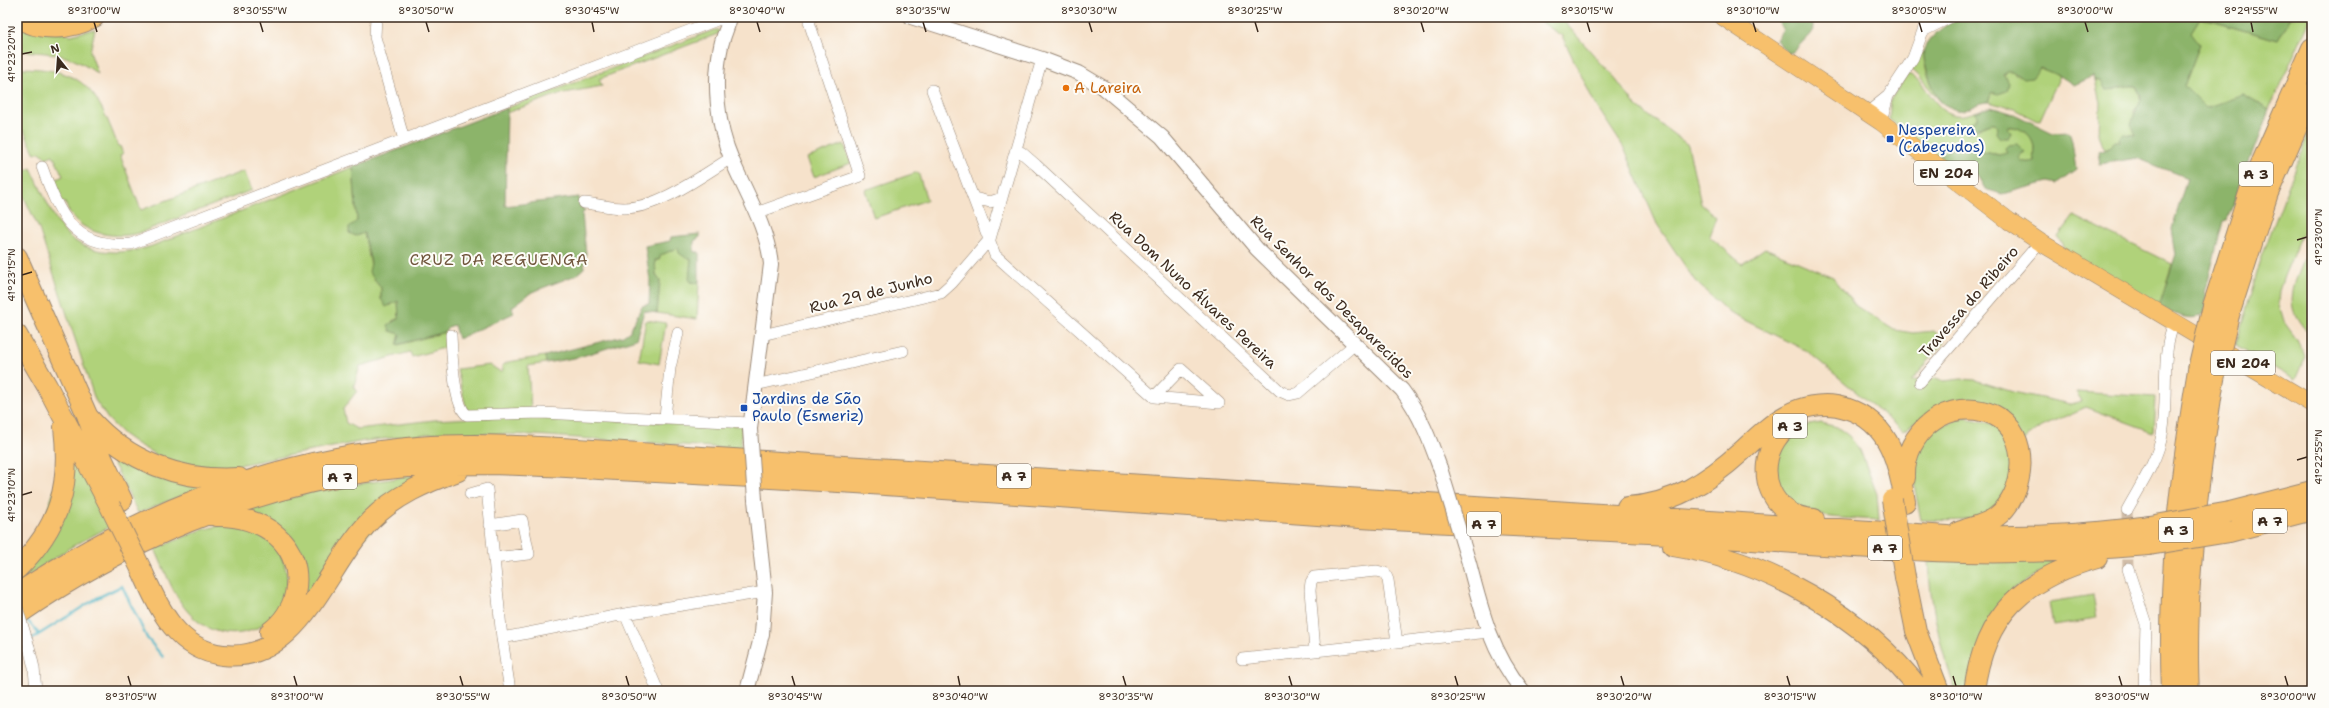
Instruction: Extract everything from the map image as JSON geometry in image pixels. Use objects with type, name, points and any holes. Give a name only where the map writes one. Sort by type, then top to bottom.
[{"type":"highway","points":[[17,17],[38,25],[56,28],[73,26],[94,17]]},
{"type":"highway","name":"A 3","points":[[2172,691],[2172,570],[2182,460],[2206,375],[2251,186],[2312,48]]},
{"type":"highway","name":"A 3","points":[[2221,310],[2268,193],[2312,93]]},
{"type":"highway","points":[[17,256],[87,415],[116,503]]},
{"type":"highway","points":[[17,335],[47,386],[63,417],[116,503],[149,570],[178,614],[193,630],[204,637],[226,643],[244,642],[262,636],[279,624],[291,607],[296,582],[295,565],[285,544],[267,528],[250,520],[231,516],[206,516]]},
{"type":"highway","name":"A 3","points":[[2189,691],[2187,664],[2191,571],[2201,463],[2206,375]]},
{"type":"highway","name":"A 7","points":[[1575,512],[1595,507],[1653,503],[1675,496],[1715,474],[1777,421],[1800,409],[1822,406],[1834,406],[1856,412],[1880,431],[1895,458],[1899,501]]},
{"type":"highway","points":[[1939,691],[1927,665],[1916,631],[1911,578],[1899,501],[1907,454],[1914,438],[1925,426],[1938,417],[1967,409],[1995,416],[2013,434],[2018,448],[2021,462],[2020,477],[2016,491],[2007,505],[1996,517],[1980,525],[1948,536]]},
{"type":"highway","points":[[87,415],[107,436],[132,454],[166,470],[207,478],[262,476]]},
{"type":"highway","name":"A 3","points":[[1838,530],[1833,522],[1797,516],[1788,511],[1780,505],[1771,490],[1766,467],[1769,451],[1779,435],[1792,424],[1810,417],[1828,416],[1847,420],[1865,431],[1876,444],[1883,458],[1899,501]]},
{"type":"highway","points":[[17,569],[49,530],[62,499],[66,465],[63,417]]},
{"type":"highway","name":"A 7","points":[[17,594],[77,557],[126,531],[198,499],[262,476],[328,460],[379,452],[435,446],[498,446],[621,452],[1948,536],[2043,536],[2092,534],[2149,536],[2229,532],[2312,510]]},
{"type":"highway","points":[[149,570],[165,617],[188,642],[200,649],[218,655],[234,656],[255,653],[277,643],[296,625],[348,548],[380,511],[424,484],[480,465]]},
{"type":"highway","name":"A 7","points":[[17,615],[44,597],[122,554],[206,516],[277,492],[342,476],[398,468],[480,465],[578,467],[818,480],[1340,517],[1620,532],[1930,552],[2044,552],[2149,536],[2230,512],[2312,492]]},
{"type":"highway","points":[[1620,532],[1626,538],[1703,551],[1738,562],[1814,598],[1850,622],[1883,650],[1910,676],[1921,691]]},
{"type":"highway","points":[[1974,691],[1981,653],[2000,617],[2016,597],[2047,575],[2072,565],[2111,554],[2137,550],[2149,536]]},
{"type":"highway","points":[[1911,578],[1929,643],[1948,691]]},
{"type":"main road","name":"EN 204","points":[[1723,17],[1881,122],[2009,221],[2040,242],[2312,404]]},
{"type":"street","points":[[376,17],[376,37],[404,140]]},
{"type":"street","points":[[756,213],[860,176],[809,22],[812,17]]},
{"type":"street","name":"Rua Senhor dos Desaparecidos","points":[[911,17],[1079,73],[1104,88],[1162,138],[1257,249],[1355,344],[1410,402],[1429,435],[1469,564],[1482,616],[1498,654],[1523,691]]},
{"type":"street","points":[[1867,113],[1888,96],[1913,58],[1928,17]]},
{"type":"street","points":[[1923,31],[1951,17]]},
{"type":"street","points":[[42,167],[48,188],[59,210],[75,230],[99,242],[119,245],[131,244],[156,236],[717,20],[730,18],[721,46],[717,77],[720,125],[731,158],[768,241],[771,264],[750,426],[755,500],[765,592],[762,634],[747,691]]},
{"type":"street","points":[[990,239],[1042,60]]},
{"type":"street","points":[[932,90],[995,255],[1086,339],[1154,398],[1219,403],[1181,369],[1154,398]]},
{"type":"street","points":[[1881,122],[1888,96]]},
{"type":"street","name":"Rua Dom Nuno Álvares Pereira","points":[[1016,150],[1021,152],[1036,164],[1280,392],[1289,395],[1298,393],[1355,344]]},
{"type":"street","points":[[584,202],[622,208],[637,207],[654,202],[674,192],[731,158]]},
{"type":"street","points":[[974,198],[990,202],[1002,198]]},
{"type":"street","name":"Rua 29 de Junho","points":[[762,335],[941,293],[952,283],[990,239]]},
{"type":"street","name":"Travessa do Ribeiro","points":[[1920,382],[2040,242]]},
{"type":"street","points":[[2128,510],[2158,454],[2162,433],[2167,339],[2174,323]]},
{"type":"street","points":[[665,418],[670,368],[678,333]]},
{"type":"street","points":[[451,335],[455,383],[462,409],[466,416],[542,413],[665,418],[750,426]]},
{"type":"street","points":[[755,385],[903,351]]},
{"type":"street","points":[[470,494],[487,489],[502,638],[510,691]]},
{"type":"street","points":[[490,525],[522,520],[529,554],[494,558]]},
{"type":"street","points":[[2128,569],[2146,624],[2144,691]]},
{"type":"street","points":[[1316,651],[1310,590],[1311,582],[1314,577],[1377,571],[1385,573],[1388,580],[1397,642]]},
{"type":"street","points":[[502,638],[625,614],[765,592]]},
{"type":"street","points":[[17,607],[34,668],[36,691]]},
{"type":"street","points":[[625,614],[658,691]]},
{"type":"street","points":[[1242,659],[1489,632]]},
{"type":"green space","points":[[1540,17],[1560,17],[1616,80],[1636,106],[1688,145],[1701,204],[1716,217],[1709,236],[1742,264],[1765,248],[1833,277],[1856,306],[1894,330],[1913,333],[1934,331],[1945,341],[1911,382],[1936,378],[1944,381],[1961,379],[1975,380],[2013,392],[2070,404],[2082,401],[2076,392],[2155,397],[2153,432],[2086,407],[2041,427],[2022,441],[2000,415],[1928,414],[1903,431],[1807,351],[1728,312],[1695,281],[1657,224],[1624,148],[1594,102],[1562,36],[1537,19]]},
{"type":"green space","points":[[1776,17],[1811,17],[1814,30],[1794,51],[1788,54],[1776,40],[1783,29]]},
{"type":"green space","points":[[1960,17],[2291,17],[2278,40],[2200,18],[2191,32],[2200,44],[2184,86],[2206,108],[2243,95],[2269,110],[2227,220],[2223,221],[2205,293],[2207,295],[2205,313],[2194,318],[2176,314],[2159,306],[2176,254],[2172,229],[2187,178],[2137,158],[2100,164],[2098,152],[2107,149],[2115,141],[2120,141],[2119,138],[2123,134],[2136,135],[2131,124],[2141,96],[2136,86],[2106,90],[2101,81],[2095,80],[2094,76],[2074,85],[2060,76],[2040,68],[2032,78],[2023,79],[2012,71],[2007,71],[2003,74],[2009,83],[2007,91],[1998,94],[1992,92],[1988,102],[1984,102],[1961,111],[1956,110],[1943,104],[1937,97],[1924,60],[1924,49],[1926,44],[1934,35]]},
{"type":"green space","points":[[2291,17],[2311,17],[2269,110],[2243,95],[2206,109],[2184,86],[2200,44],[2190,33],[2200,18],[2278,40]]},
{"type":"green space","points":[[17,24],[71,35],[95,29],[90,52],[98,74],[78,62],[60,55],[17,51]]},
{"type":"green space","points":[[714,30],[718,30],[720,33],[599,79],[602,86],[559,94],[506,113],[507,108]]},
{"type":"green space","points":[[1924,50],[1926,69],[1940,101],[1917,74],[1911,70]]},
{"type":"green space","points":[[17,68],[58,72],[72,77],[84,85],[94,95],[110,126],[118,146],[120,146],[123,154],[120,155],[141,210],[244,171],[252,190],[139,233],[128,235],[106,234],[95,232],[85,227],[70,213],[65,202],[62,203],[54,187],[57,179],[63,176],[53,155],[46,158],[40,152],[35,154],[24,131],[19,133],[17,128]]},
{"type":"green space","points":[[2040,68],[2060,76],[2040,120],[2037,121],[2012,108],[1988,102],[1992,92],[2007,70],[2012,71],[2018,76]]},
{"type":"green space","points":[[1908,74],[1923,86],[1943,109],[1951,114],[1962,115],[1975,112],[1978,114],[1974,132],[1989,122],[1996,123],[1997,128],[2011,133],[2007,127],[2021,129],[2028,135],[2033,143],[2034,161],[2026,162],[2019,159],[2021,154],[2025,152],[1999,155],[1983,152],[1939,159],[1889,119],[1891,99]]},
{"type":"green space","points":[[2095,80],[2101,81],[2115,90],[2124,85],[2136,86],[2140,96],[2138,105],[2134,111],[2137,135],[2129,136],[2104,150],[2099,134],[2100,103]]},
{"type":"green space","points":[[1991,107],[2014,114],[2053,133],[2069,132],[2072,141],[2076,170],[2057,184],[2048,182],[2002,194],[1985,189],[1974,172],[1964,165],[1951,162],[1944,163],[1939,159],[1940,155],[1955,147],[1999,155],[2007,153],[2005,148],[2008,145],[2017,144],[2025,152],[2021,154],[2019,158],[2022,161],[2034,161],[2033,143],[2028,135],[2020,129],[2007,127],[2011,133],[2008,138],[2000,138],[1996,133],[1997,128],[1995,123],[1991,123],[1967,133],[1964,129],[1966,124],[1976,120],[1978,115],[1975,112]]},
{"type":"green space","points":[[507,108],[505,206],[579,197],[581,207],[585,210],[582,214],[586,254],[584,268],[576,275],[532,292],[512,307],[514,313],[458,339],[454,325],[448,327],[445,332],[397,345],[400,334],[390,331],[388,325],[399,318],[398,301],[386,307],[381,299],[381,288],[369,272],[371,263],[364,233],[356,236],[349,233],[349,227],[357,221],[353,167]]},
{"type":"green space","points":[[2312,124],[2312,221],[2300,238],[2284,276],[2279,291],[2278,302],[2284,322],[2297,340],[2305,357],[2295,380],[2236,345],[2262,256]]},
{"type":"green space","points":[[844,144],[851,163],[814,177],[807,158]]},
{"type":"green space","points":[[353,167],[357,221],[364,233],[374,280],[381,288],[381,299],[390,306],[398,300],[399,318],[392,321],[401,334],[398,345],[445,332],[447,347],[412,357],[410,352],[360,366],[354,386],[357,391],[343,409],[346,423],[357,429],[434,420],[513,416],[742,426],[741,449],[534,435],[437,433],[364,441],[228,467],[203,467],[181,464],[162,458],[123,434],[108,419],[95,400],[39,229],[17,182],[17,175],[31,168],[52,212],[68,236],[90,248],[115,252],[152,246]]},
{"type":"green space","points":[[918,172],[927,200],[874,218],[865,190]]},
{"type":"green space","points":[[2074,216],[2172,264],[2159,306],[2065,251],[2058,237]]},
{"type":"green space","points":[[700,234],[700,237],[694,241],[694,252],[699,252],[699,283],[691,282],[689,279],[691,258],[686,258],[679,253],[678,248],[661,255],[659,260],[655,260],[656,275],[660,281],[657,313],[644,311],[636,339],[579,357],[546,363],[545,356],[623,336],[630,331],[631,326],[642,306],[649,304],[650,280],[645,246],[670,241],[671,237]]},
{"type":"green space","points":[[678,247],[691,258],[691,282],[699,283],[697,319],[657,313],[660,281],[656,275],[655,260],[659,260],[661,255]]},
{"type":"green space","points":[[2304,258],[2312,262],[2312,339],[2299,322],[2293,309],[2292,301],[2296,279]]},
{"type":"green space","points":[[646,320],[666,323],[659,364],[639,360]]},
{"type":"green space","points":[[545,356],[546,363],[528,366],[531,410],[467,411],[457,369],[490,365],[501,372],[503,370],[502,366],[508,362]]},
{"type":"green space","points":[[1963,417],[1993,424],[2006,436],[2010,446],[2012,460],[2012,484],[2006,495],[1997,506],[1992,511],[1984,515],[1966,520],[1921,520],[1915,490],[1914,469],[1917,451],[1933,429]]},
{"type":"green space","points":[[1821,423],[1837,427],[1849,436],[1860,450],[1877,494],[1879,520],[1818,515],[1804,510],[1792,503],[1782,493],[1776,478],[1779,448],[1804,426]]},
{"type":"green space","points":[[100,436],[209,485],[138,513]]},
{"type":"green space","points":[[69,445],[111,526],[73,546],[17,583],[17,574],[31,560]]},
{"type":"green space","points":[[424,474],[300,607],[302,590],[254,513],[247,509],[319,490]]},
{"type":"green space","points":[[231,523],[273,541],[281,557],[287,578],[285,598],[276,614],[262,626],[245,632],[226,633],[206,627],[183,606],[174,591],[155,549],[201,530]]},
{"type":"green space","points":[[2062,560],[2013,589],[1967,691],[1956,691],[1937,627],[1931,593],[1928,561]]},
{"type":"green space","points":[[2093,595],[2097,619],[2053,626],[2049,602]]},
{"type":"waterway","points":[[30,640],[97,598],[122,586],[147,638],[163,657]]},
{"type":"waterway","points":[[26,619],[39,634]]},
{"type":"waterway","points":[[17,648],[24,643]]},
{"type":"tunnel","points":[[2127,510],[2128,569]]},
{"type":"place","name":"A Lareira","points":[[1066,88]]},
{"type":"place","name":"Nespereira (Cabeçudos)","points":[[1890,139]]},
{"type":"place","name":"Jardins de São Paulo (Esmeriz)","points":[[744,408]]},
{"type":"district","name":"CRUZ DA REGUENGA","points":[[499,259]]}]
